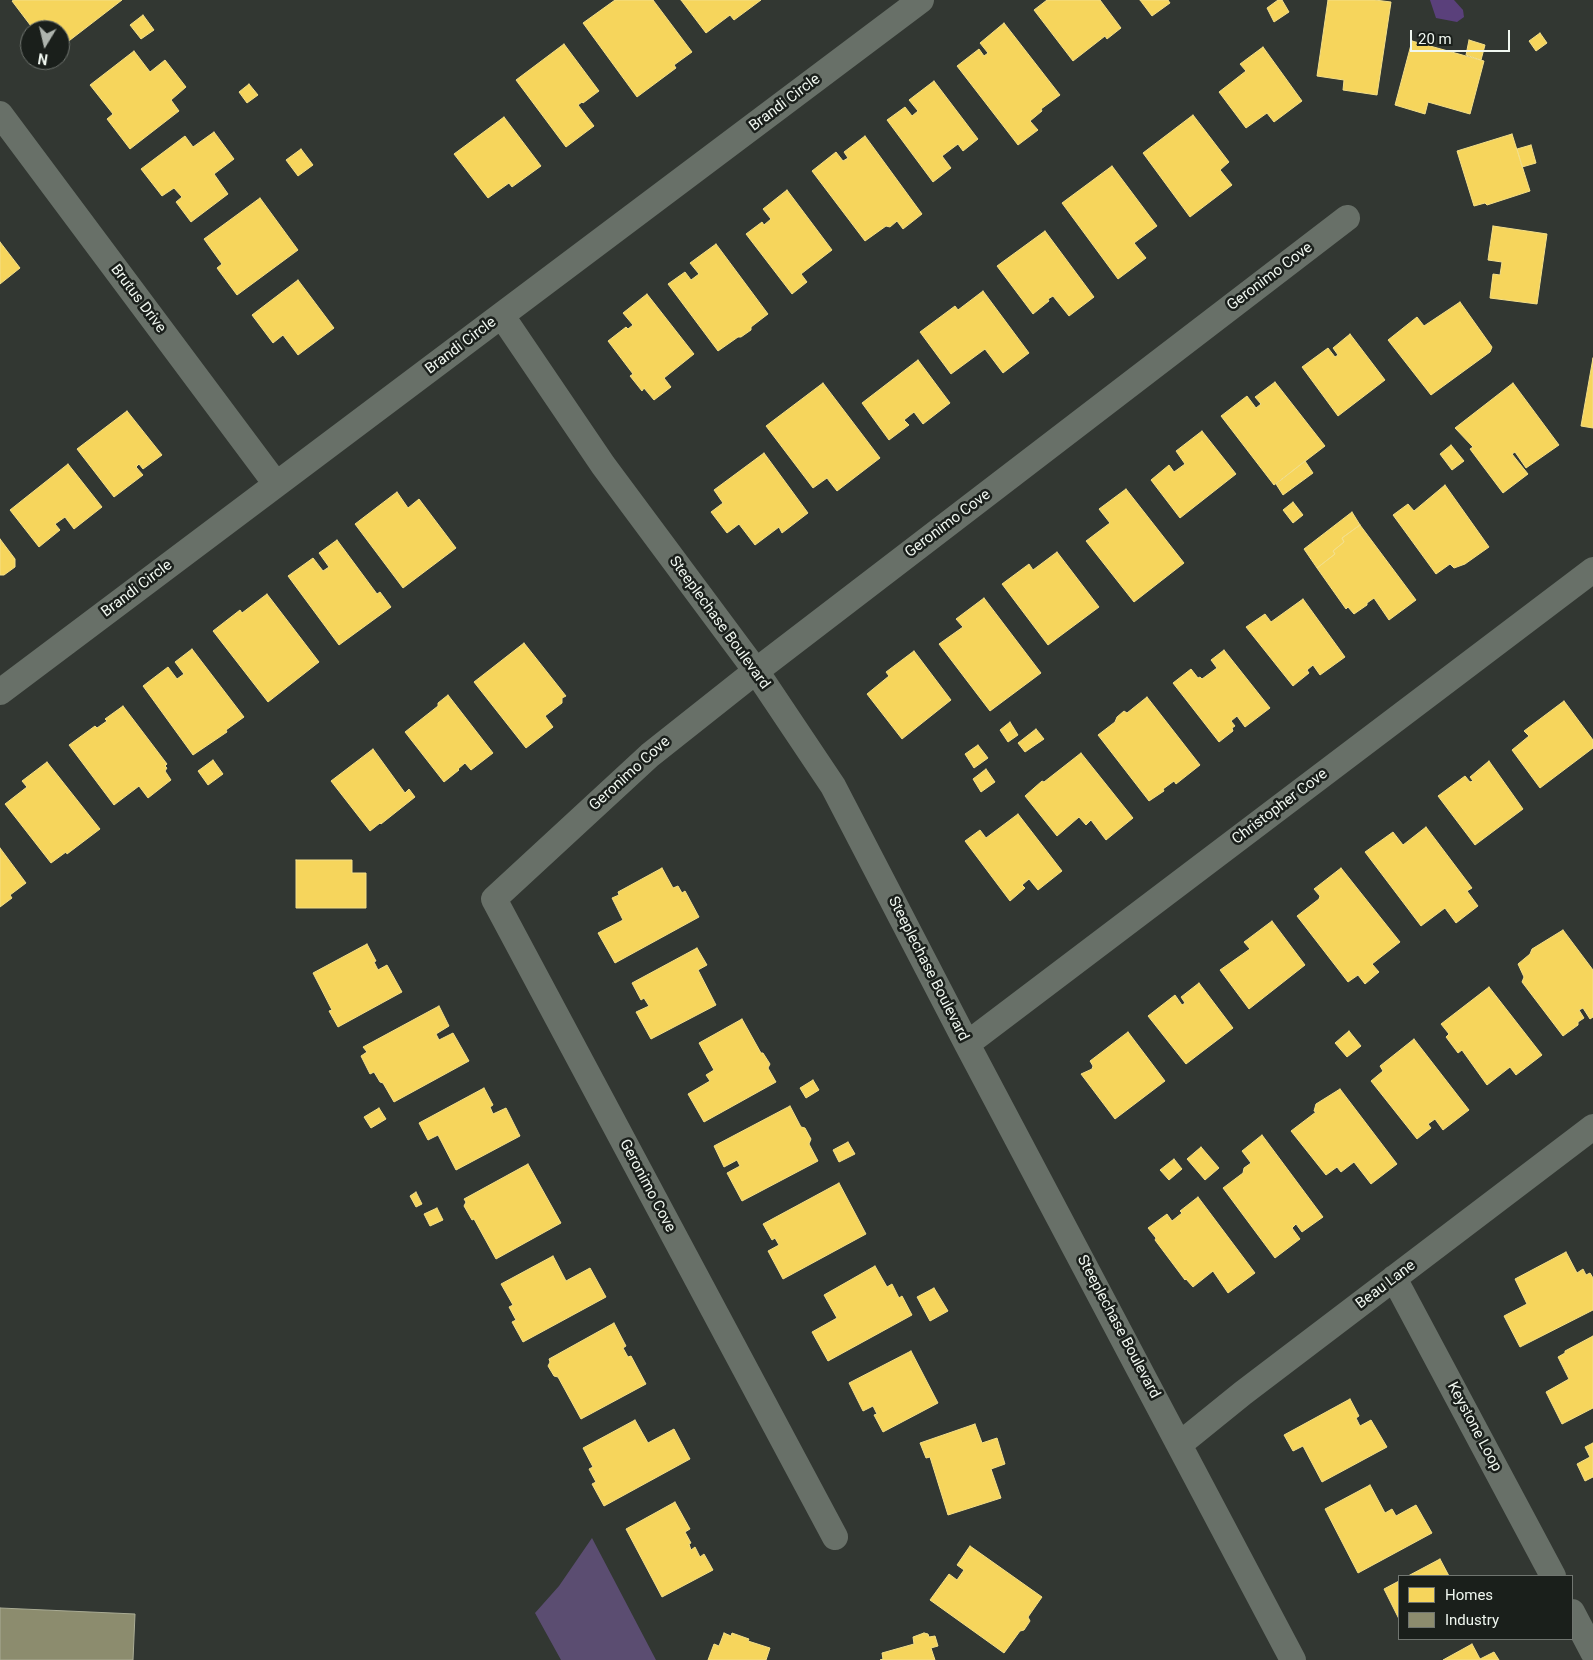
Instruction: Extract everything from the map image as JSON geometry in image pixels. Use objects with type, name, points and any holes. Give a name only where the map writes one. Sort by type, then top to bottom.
[{"type":"street","name":"Brandi Circle","points":[[0,692],[921,0]]},
{"type":"street","name":"Brutus Drive","points":[[0,114],[276,484]]},
{"type":"street","name":"Geronimo Cove","points":[[836,1537],[494,899],[650,755],[756,671],[1347,218]]},
{"type":"street","name":"Steeplechase Boulevard","points":[[502,316],[603,465],[756,671],[833,786],[966,1044],[1293,1660]]},
{"type":"street","name":"Christopher Cove","points":[[966,1044],[1593,570]]},
{"type":"street","name":"Beau Lane","points":[[1180,1444],[1243,1393],[1593,1128]]},
{"type":"street","name":"Keystone Loop","points":[[1394,1278],[1552,1575]]},
{"type":"street","points":[[1573,1614],[1593,1652]]},
{"type":"shaded area","points":[[1430,0],[1454,0],[1463,10],[1464,17],[1457,22],[1436,18]]},
{"type":"shaded area","points":[[592,1538],[656,1660],[561,1660],[535,1613],[559,1586]]},
{"type":"building: Homes","points":[[122,0],[70,40],[70,20],[26,20],[12,1]]},
{"type":"building: Homes","points":[[615,0],[653,0],[692,52],[674,65],[676,68],[637,97],[583,23]]},
{"type":"building: Homes","points":[[681,0],[761,0],[734,20],[730,15],[706,33]]},
{"type":"building: Homes","points":[[1047,0],[1100,0],[1121,28],[1107,39],[1105,36],[1073,61],[1034,10]]},
{"type":"building: Homes","points":[[1140,0],[1168,0],[1170,3],[1152,16]]},
{"type":"building: Homes","points":[[1278,0],[1282,0],[1289,12],[1274,22],[1267,8]]},
{"type":"building: Homes","points":[[1328,0],[1391,2],[1377,95],[1343,90],[1344,80],[1317,76]]},
{"type":"building: Homes","points":[[143,15],[154,30],[141,39],[130,25]]},
{"type":"building: Homes","points":[[1004,23],[1060,95],[1041,109],[1042,111],[1030,121],[1038,130],[1018,145],[957,66],[979,49],[984,56],[988,53],[980,43]]},
{"type":"building: Homes","points":[[1540,33],[1547,43],[1536,51],[1529,41]]},
{"type":"building: Homes","points":[[1469,40],[1485,45],[1481,60],[1466,55]]},
{"type":"building: Homes","points":[[1412,41],[1484,61],[1470,114],[1428,102],[1425,114],[1395,105]]},
{"type":"building: Homes","points":[[564,44],[599,91],[578,105],[594,126],[566,147],[516,80]]},
{"type":"building: Homes","points":[[1263,47],[1302,101],[1274,122],[1267,113],[1246,128],[1219,92],[1246,71],[1240,64]]},
{"type":"building: Homes","points":[[134,51],[150,72],[165,60],[186,87],[171,100],[179,111],[130,149],[107,119],[113,114],[90,85]]},
{"type":"building: Homes","points":[[934,81],[978,139],[963,151],[958,144],[942,156],[951,168],[933,182],[887,120],[905,107],[912,116],[918,111],[909,100]]},
{"type":"building: Homes","points":[[249,84],[258,95],[247,103],[239,92]]},
{"type":"building: Homes","points":[[1193,115],[1229,162],[1220,170],[1232,185],[1190,217],[1143,153]]},
{"type":"building: Homes","points":[[504,117],[541,166],[512,187],[509,183],[488,198],[454,154]]},
{"type":"building: Homes","points":[[214,132],[234,159],[214,174],[228,194],[191,222],[176,202],[182,197],[174,188],[162,196],[141,169],[185,136],[193,147]]},
{"type":"building: Homes","points":[[1512,134],[1530,191],[1487,205],[1485,203],[1474,206],[1457,151]]},
{"type":"building: Homes","points":[[865,136],[922,214],[903,229],[897,221],[890,227],[886,226],[865,241],[812,171],[836,152],[843,161],[848,158],[844,152]]},
{"type":"building: Homes","points":[[1531,145],[1536,163],[1522,167],[1517,149]]},
{"type":"building: Homes","points":[[301,149],[313,165],[298,176],[286,160]]},
{"type":"building: Homes","points":[[1112,166],[1157,226],[1134,243],[1146,258],[1118,279],[1062,203]]},
{"type":"building: Homes","points":[[787,190],[832,250],[801,274],[807,282],[792,294],[746,234],[762,222],[764,225],[771,219],[763,209]]},
{"type":"building: Homes","points":[[260,198],[298,250],[237,295],[217,268],[222,264],[204,239]]},
{"type":"building: Homes","points":[[1493,226],[1547,234],[1537,304],[1490,298],[1493,274],[1500,275],[1502,262],[1488,260]]},
{"type":"building: Homes","points":[[1045,231],[1094,297],[1069,316],[1053,296],[1033,314],[997,266]]},
{"type":"building: Homes","points":[[0,242],[20,268],[0,284]]},
{"type":"building: Homes","points":[[716,244],[768,314],[751,327],[751,330],[718,351],[668,284],[685,272],[691,280],[699,274],[690,263]]},
{"type":"building: Homes","points":[[298,280],[334,328],[298,355],[283,335],[273,343],[252,315]]},
{"type":"building: Homes","points":[[983,291],[1029,353],[1003,373],[985,349],[951,374],[920,332],[955,306],[958,310]]},
{"type":"building: Homes","points":[[647,294],[694,354],[664,378],[671,387],[654,400],[644,388],[642,391],[630,376],[633,374],[608,341],[626,327],[628,329],[633,325],[623,313]]},
{"type":"building: Homes","points":[[1460,302],[1492,347],[1490,352],[1431,395],[1388,340],[1417,317],[1424,326]]},
{"type":"building: Homes","points":[[1350,334],[1385,380],[1338,416],[1302,367],[1328,348],[1335,357],[1338,355],[1333,348]]},
{"type":"building: Homes","points":[[1593,358],[1593,428],[1581,426]]},
{"type":"building: Homes","points":[[918,360],[950,403],[923,424],[914,412],[904,420],[909,425],[889,440],[862,403]]},
{"type":"building: Homes","points":[[1275,382],[1325,446],[1274,485],[1221,416],[1247,396],[1256,408],[1261,404],[1255,397]]},
{"type":"building: Homes","points":[[823,383],[880,458],[837,491],[827,478],[813,488],[766,426]]},
{"type":"building: Homes","points":[[1513,383],[1559,445],[1526,468],[1515,452],[1512,454],[1528,474],[1503,493],[1470,449],[1473,447],[1455,428]]},
{"type":"building: Homes","points":[[127,411],[162,455],[143,469],[139,464],[136,467],[143,475],[114,497],[77,449]]},
{"type":"building: Homes","points":[[1202,431],[1236,474],[1180,518],[1151,480],[1169,465],[1174,472],[1185,464],[1176,451]]},
{"type":"building: Homes","points":[[1451,445],[1464,461],[1452,470],[1440,454]]},
{"type":"building: Homes","points":[[764,453],[808,513],[782,533],[779,527],[755,545],[739,524],[727,533],[711,512],[723,503],[714,490]]},
{"type":"building: Homes","points":[[1305,461],[1313,473],[1283,495],[1276,484]]},
{"type":"building: Homes","points":[[68,464],[102,507],[74,529],[65,517],[55,524],[60,530],[39,547],[10,510]]},
{"type":"building: Homes","points":[[1445,485],[1489,547],[1465,564],[1454,568],[1450,564],[1436,574],[1393,515],[1408,504],[1414,511]]},
{"type":"building: Homes","points":[[1126,489],[1184,563],[1134,602],[1086,541],[1110,523],[1099,509]]},
{"type":"building: Homes","points":[[397,492],[408,508],[419,499],[456,548],[403,588],[355,524]]},
{"type":"building: Homes","points":[[1293,502],[1303,515],[1293,523],[1283,510]]},
{"type":"building: Homes","points":[[1352,512],[1360,525],[1342,538],[1344,542],[1333,551],[1335,554],[1317,568],[1304,549]]},
{"type":"building: Homes","points":[[1360,525],[1416,600],[1389,620],[1374,598],[1354,614],[1348,607],[1346,609],[1317,568],[1335,554],[1333,551],[1344,542],[1342,538]]},
{"type":"building: Homes","points":[[0,539],[15,559],[15,567],[4,575],[0,575]]},
{"type":"building: Homes","points":[[337,540],[377,594],[380,592],[391,607],[339,645],[288,576],[313,558],[323,571],[329,567],[319,553]]},
{"type":"building: Homes","points":[[1057,552],[1099,607],[1048,645],[1002,584],[1029,564],[1033,570]]},
{"type":"building: Homes","points":[[267,594],[319,662],[268,702],[213,631],[240,610],[242,613]]},
{"type":"building: Homes","points":[[984,598],[1041,673],[990,711],[939,644],[963,627],[956,619]]},
{"type":"building: Homes","points":[[1303,599],[1345,657],[1320,675],[1313,665],[1307,670],[1309,673],[1293,686],[1246,627],[1265,614],[1271,622]]},
{"type":"building: Homes","points":[[524,643],[566,696],[562,698],[562,703],[545,716],[553,727],[526,748],[474,682]]},
{"type":"building: Homes","points":[[192,649],[244,717],[226,730],[227,732],[193,755],[143,686],[168,667],[177,679],[184,674],[175,662]]},
{"type":"building: Homes","points":[[1224,650],[1270,708],[1245,727],[1237,716],[1231,721],[1235,726],[1232,728],[1233,731],[1219,742],[1173,683],[1191,669],[1198,678],[1202,679],[1217,668],[1211,660]]},
{"type":"building: Homes","points":[[914,651],[951,700],[902,739],[867,694],[889,676],[886,672]]},
{"type":"building: Homes","points":[[448,695],[493,753],[471,770],[465,763],[444,782],[405,732],[438,706],[438,703]]},
{"type":"building: Homes","points":[[1147,697],[1200,765],[1176,784],[1174,781],[1163,789],[1164,791],[1149,801],[1098,735],[1115,722],[1117,717],[1124,711],[1127,713]]},
{"type":"building: Homes","points":[[1564,701],[1593,740],[1593,748],[1540,788],[1512,750],[1529,736],[1524,731]]},
{"type":"building: Homes","points":[[123,706],[167,764],[165,771],[171,780],[148,798],[139,786],[114,805],[69,745],[95,726],[97,728],[107,721],[105,719]]},
{"type":"building: Homes","points":[[1010,722],[1018,735],[1008,742],[1000,730]]},
{"type":"building: Homes","points":[[1036,729],[1044,739],[1025,752],[1018,743]]},
{"type":"building: Homes","points":[[978,745],[988,758],[974,768],[965,754]]},
{"type":"building: Homes","points":[[373,749],[405,793],[409,789],[415,797],[370,831],[331,781]]},
{"type":"building: Homes","points":[[1081,753],[1133,818],[1106,840],[1091,820],[1086,825],[1079,817],[1057,836],[1025,796],[1042,781],[1044,782]]},
{"type":"building: Homes","points":[[213,760],[223,774],[208,785],[198,771]]},
{"type":"building: Homes","points":[[1489,761],[1523,809],[1475,845],[1438,796],[1465,776],[1470,782],[1473,781],[1470,777]]},
{"type":"building: Homes","points":[[47,762],[100,829],[67,854],[66,852],[51,863],[5,804],[27,787],[22,781]]},
{"type":"building: Homes","points":[[986,769],[995,782],[981,792],[973,779]]},
{"type":"building: Homes","points":[[1018,814],[1062,871],[1038,890],[1029,879],[1022,885],[1025,888],[1010,901],[965,841],[980,830],[986,838]]},
{"type":"building: Homes","points":[[1426,827],[1472,888],[1467,891],[1478,906],[1456,923],[1445,908],[1421,926],[1365,852],[1393,832],[1403,845]]},
{"type":"building: Homes","points":[[0,848],[26,883],[10,895],[12,898],[0,907]]},
{"type":"building: Homes","points":[[296,860],[352,860],[352,873],[366,873],[366,908],[296,908]]},
{"type":"building: Homes","points":[[662,868],[673,888],[678,886],[682,893],[685,891],[699,917],[615,963],[598,933],[623,920],[612,898],[619,895],[618,892]]},
{"type":"building: Homes","points":[[1341,868],[1400,942],[1372,964],[1379,972],[1365,984],[1358,975],[1348,982],[1297,916],[1319,899],[1320,896],[1314,889]]},
{"type":"building: Homes","points":[[1272,921],[1305,965],[1249,1009],[1220,970],[1250,949],[1244,942]]},
{"type":"building: Homes","points":[[1563,930],[1593,970],[1593,1017],[1590,1019],[1583,1008],[1579,1010],[1584,1018],[1563,1036],[1522,982],[1524,977],[1518,964],[1530,954],[1532,949]]},
{"type":"building: Homes","points":[[367,944],[376,961],[374,962],[378,970],[387,965],[402,992],[338,1027],[329,1011],[332,1010],[313,973]]},
{"type":"building: Homes","points":[[697,948],[707,965],[698,970],[716,1005],[651,1039],[636,1012],[649,1006],[644,998],[641,1000],[632,983]]},
{"type":"building: Homes","points":[[1199,983],[1233,1028],[1186,1064],[1148,1016],[1175,995],[1182,1005],[1185,1003],[1181,997]]},
{"type":"building: Homes","points":[[1489,987],[1542,1055],[1516,1075],[1510,1067],[1487,1085],[1462,1050],[1458,1053],[1446,1037],[1449,1034],[1441,1024]]},
{"type":"building: Homes","points":[[439,1006],[449,1026],[436,1034],[439,1040],[453,1033],[469,1061],[394,1102],[374,1072],[370,1074],[361,1056],[367,1052],[363,1047]]},
{"type":"building: Homes","points":[[742,1019],[761,1053],[763,1053],[770,1064],[768,1068],[776,1082],[704,1122],[688,1094],[710,1081],[706,1075],[714,1070],[699,1043]]},
{"type":"building: Homes","points":[[1349,1031],[1361,1046],[1347,1057],[1335,1043]]},
{"type":"building: Homes","points":[[1128,1032],[1165,1081],[1115,1119],[1081,1074],[1092,1069],[1093,1066],[1090,1061]]},
{"type":"building: Homes","points":[[1414,1039],[1469,1110],[1443,1130],[1435,1119],[1428,1124],[1431,1128],[1417,1139],[1371,1081],[1383,1071],[1380,1066]]},
{"type":"building: Homes","points":[[813,1080],[819,1090],[806,1098],[800,1088]]},
{"type":"building: Homes","points":[[484,1088],[493,1105],[490,1107],[493,1114],[506,1108],[520,1136],[456,1170],[438,1135],[428,1140],[419,1123]]},
{"type":"building: Homes","points":[[1340,1089],[1397,1164],[1371,1184],[1354,1162],[1341,1172],[1337,1167],[1326,1175],[1291,1131],[1316,1112],[1314,1111],[1316,1104]]},
{"type":"building: Homes","points":[[790,1106],[801,1127],[805,1128],[811,1139],[809,1144],[818,1161],[742,1201],[727,1173],[740,1166],[737,1160],[724,1167],[714,1146]]},
{"type":"building: Homes","points":[[379,1108],[386,1119],[371,1128],[364,1117]]},
{"type":"building: Homes","points":[[1262,1135],[1323,1217],[1302,1232],[1296,1224],[1292,1228],[1300,1239],[1275,1258],[1223,1188],[1243,1173],[1244,1168],[1251,1163],[1242,1151]]},
{"type":"building: Homes","points":[[848,1142],[855,1154],[839,1162],[833,1150]]},
{"type":"building: Homes","points":[[1201,1147],[1219,1168],[1205,1180],[1187,1159]]},
{"type":"building: Homes","points":[[1174,1159],[1182,1169],[1169,1180],[1160,1170]]},
{"type":"building: Homes","points":[[528,1164],[561,1223],[496,1259],[474,1219],[472,1220],[464,1206],[466,1202],[464,1199]]},
{"type":"building: Homes","points":[[839,1183],[866,1234],[783,1279],[768,1251],[779,1245],[775,1238],[772,1240],[763,1224]]},
{"type":"building: Homes","points":[[416,1192],[422,1204],[416,1207],[410,1196]]},
{"type":"building: Homes","points":[[1198,1197],[1255,1273],[1228,1293],[1213,1271],[1193,1287],[1185,1280],[1148,1228],[1167,1214],[1172,1221],[1182,1213],[1180,1211]]},
{"type":"building: Homes","points":[[437,1208],[443,1220],[430,1226],[424,1214]]},
{"type":"building: Homes","points":[[1566,1252],[1577,1273],[1583,1269],[1586,1275],[1590,1273],[1593,1278],[1593,1310],[1520,1347],[1504,1316],[1527,1304],[1515,1279]]},
{"type":"building: Homes","points":[[553,1256],[566,1281],[590,1268],[606,1297],[523,1342],[512,1322],[516,1320],[509,1307],[513,1305],[501,1284]]},
{"type":"building: Homes","points":[[875,1266],[887,1287],[892,1284],[899,1298],[902,1296],[912,1315],[828,1361],[812,1332],[837,1318],[824,1295]]},
{"type":"building: Homes","points":[[934,1288],[948,1311],[930,1321],[917,1297]]},
{"type":"building: Homes","points":[[614,1323],[626,1346],[623,1348],[628,1357],[631,1356],[646,1384],[581,1419],[558,1377],[554,1376],[548,1366],[549,1359]]},
{"type":"building: Homes","points":[[1593,1336],[1593,1408],[1562,1424],[1546,1392],[1569,1379],[1558,1357],[1565,1353],[1565,1351]]},
{"type":"building: Homes","points":[[911,1351],[938,1403],[883,1432],[874,1415],[877,1414],[873,1406],[863,1411],[849,1383]]},
{"type":"building: Homes","points":[[1350,1399],[1359,1416],[1356,1418],[1360,1426],[1371,1420],[1387,1447],[1322,1482],[1303,1446],[1293,1451],[1284,1435]]},
{"type":"building: Homes","points":[[635,1420],[648,1443],[674,1429],[690,1459],[604,1506],[592,1484],[596,1482],[589,1469],[593,1467],[583,1448]]},
{"type":"building: Homes","points":[[975,1424],[982,1443],[997,1438],[1005,1464],[991,1469],[1001,1498],[948,1515],[930,1457],[926,1458],[920,1443]]},
{"type":"building: Homes","points":[[1593,1443],[1593,1477],[1585,1481],[1577,1464],[1590,1457],[1585,1447]]},
{"type":"building: Homes","points":[[1370,1485],[1385,1513],[1392,1509],[1396,1516],[1416,1505],[1432,1533],[1358,1573],[1325,1509]]},
{"type":"building: Homes","points":[[675,1502],[690,1529],[685,1532],[691,1543],[689,1544],[691,1550],[695,1547],[700,1557],[704,1554],[713,1570],[662,1597],[626,1529]]},
{"type":"building: Homes","points":[[970,1546],[1042,1597],[1028,1617],[1030,1621],[1024,1630],[1020,1631],[1004,1653],[930,1600],[949,1574],[957,1580],[964,1570],[957,1565]]},
{"type":"building: Homes","points":[[1440,1559],[1448,1575],[1410,1575]]},
{"type":"building: Homes","points":[[1398,1582],[1398,1617],[1384,1589]]},
{"type":"building: Homes","points":[[724,1633],[731,1636],[732,1633],[749,1639],[748,1641],[770,1648],[766,1660],[708,1660],[714,1644],[719,1646]]},
{"type":"building: Homes","points":[[924,1633],[928,1634],[929,1637],[935,1636],[938,1646],[931,1648],[935,1660],[880,1660],[883,1659],[882,1653],[914,1644],[913,1637]]},
{"type":"building: Homes","points":[[1472,1644],[1480,1659],[1494,1652],[1499,1660],[1443,1660]]},
{"type":"building: Industry","points":[[0,1608],[135,1614],[133,1660],[0,1660]]}]
